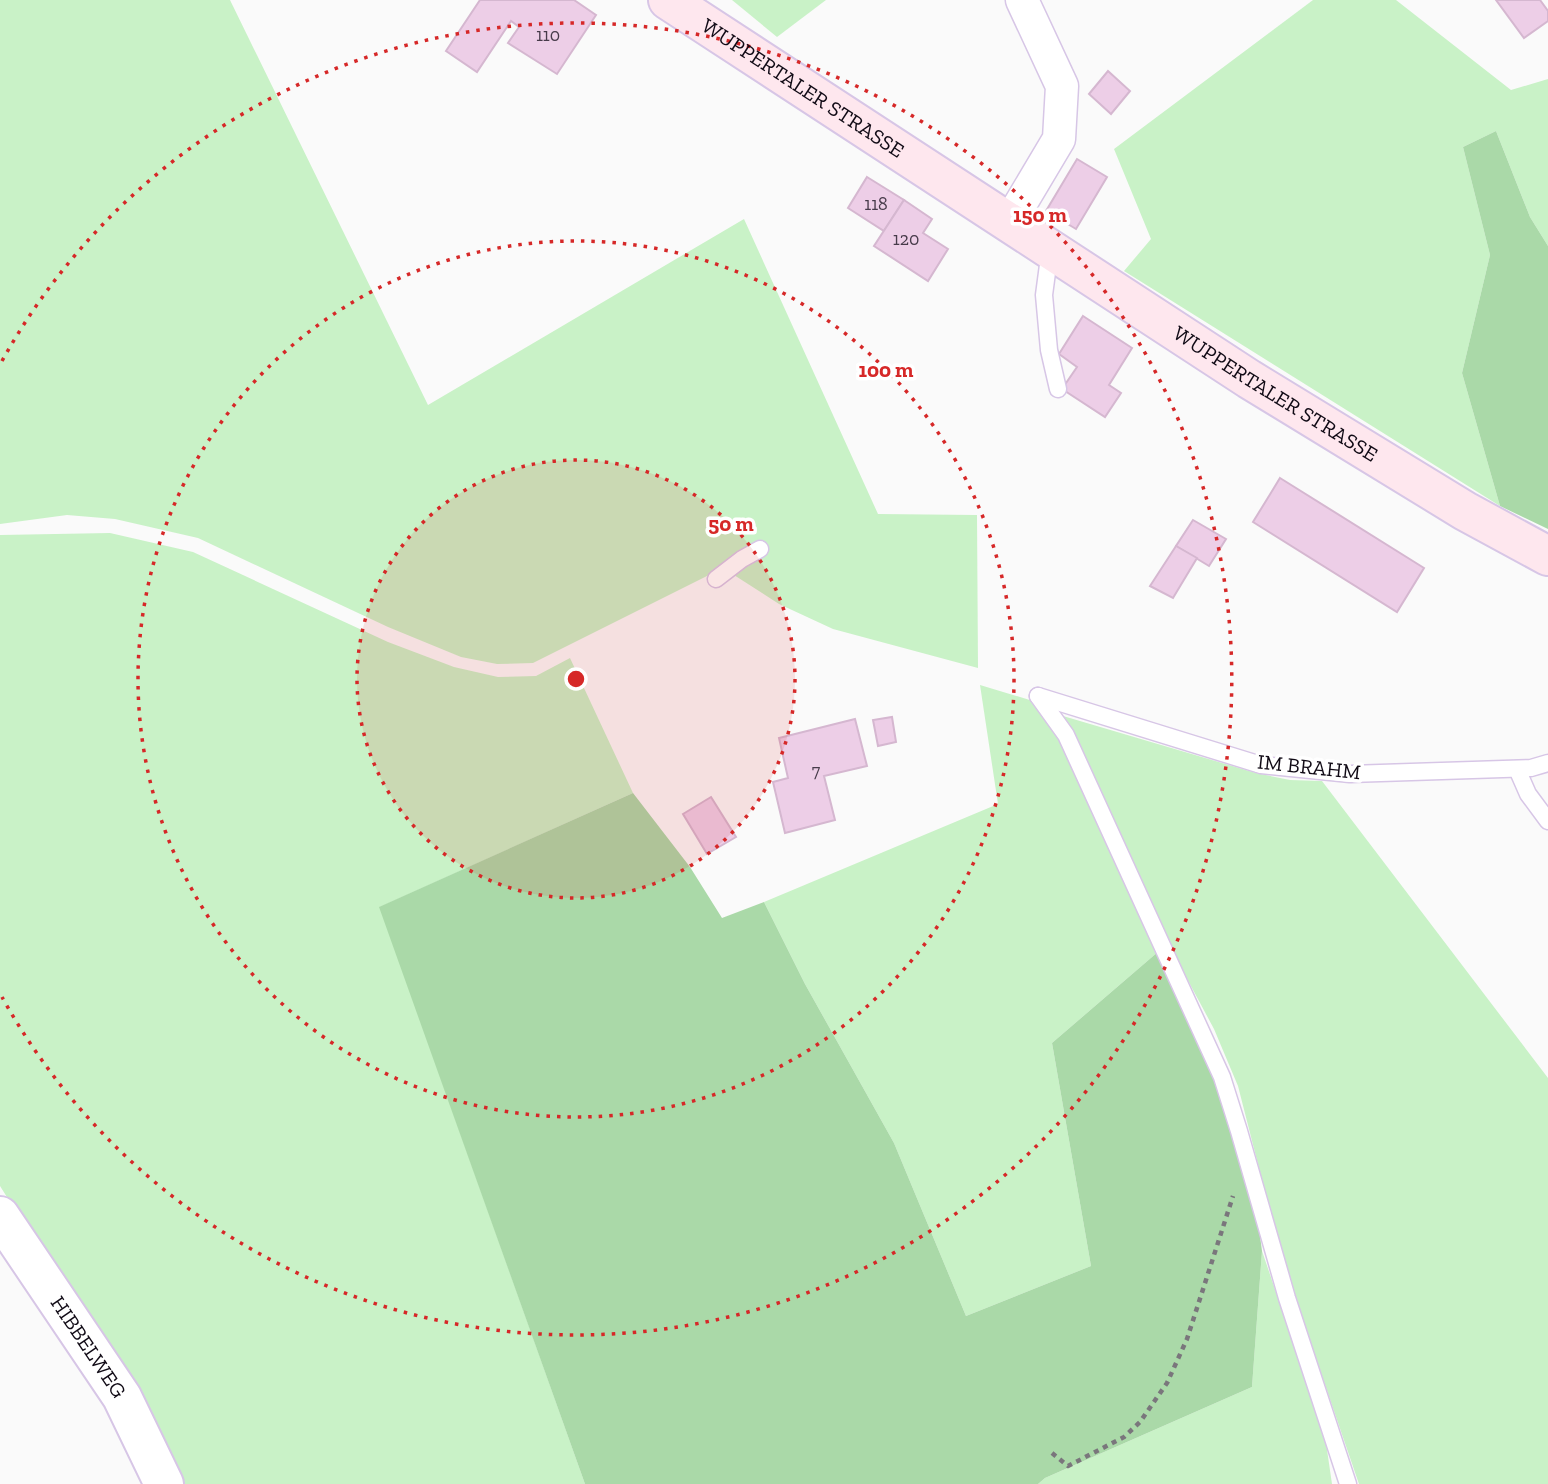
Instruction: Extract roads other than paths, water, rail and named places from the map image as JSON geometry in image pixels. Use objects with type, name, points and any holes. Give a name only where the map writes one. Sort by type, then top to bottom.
[{"type":"main road","name":"WUPPERTALER STRASSE","points":[[668,0],[1260,386],[1465,511],[1548,556]]},
{"type":"street","points":[[1009,223],[1059,139],[1062,86],[1022,0]]},
{"type":"street","name":"HIBBELWEG","points":[[0,1216],[122,1397],[164,1484]]},
{"type":"lane","points":[[1050,250],[1044,295],[1049,350],[1058,389]]},
{"type":"lane","points":[[716,579],[760,549]]},
{"type":"lane","name":"IM BRAHM","points":[[1330,1429],[1287,1298],[1222,1077],[1066,735],[1038,696],[1261,765],[1350,774],[1531,768],[1548,763]]},
{"type":"lane","points":[[1517,768],[1528,794],[1548,821]]},
{"type":"lane","points":[[1330,1429],[1338,1484]]},
{"type":"lane","points":[[1330,1429],[1348,1484]]}]
